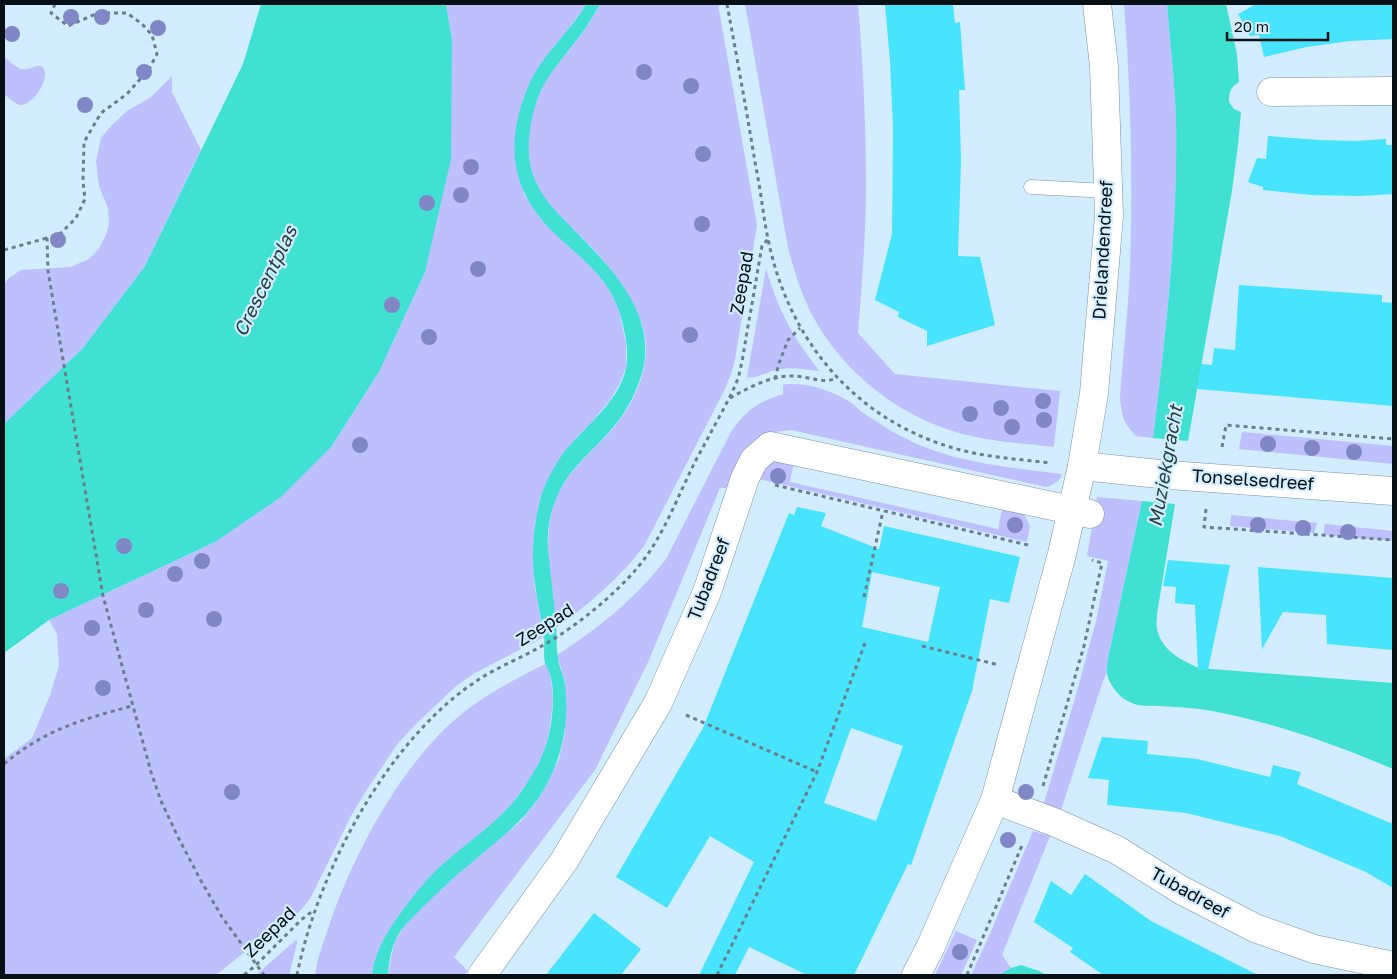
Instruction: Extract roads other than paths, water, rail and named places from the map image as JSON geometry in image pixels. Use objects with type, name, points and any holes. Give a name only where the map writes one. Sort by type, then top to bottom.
[{"type":"street","name":"Drielandendreef","points":[[1082,466],[1095,376],[1109,216],[1104,66],[1097,4]]},
{"type":"street","points":[[1271,92],[1393,90]]},
{"type":"street","name":"Tubadreef","points":[[482,975],[564,862],[658,703],[707,592],[745,478],[754,460],[770,446],[1082,512]]},
{"type":"street","points":[[916,975],[930,948],[995,800],[1075,556],[1082,512],[1082,466]]},
{"type":"street","name":"Tonselsedreef","points":[[1082,466],[1393,491]]},
{"type":"street","name":"Tubadreef","points":[[995,800],[1035,814],[1117,850],[1181,890],[1255,928],[1314,949],[1393,966]]},
{"type":"lane","points":[[1031,187],[1108,191]]},
{"type":"water","name":"Crescentplas","points":[[261,4],[446,4],[452,40],[451,159],[425,272],[379,372],[331,447],[281,497],[215,542],[49,620],[4,653],[4,424],[83,348],[145,266],[243,64]]},
{"type":"water","points":[[586,4],[600,4],[584,31],[556,66],[539,95],[529,135],[529,156],[538,186],[549,204],[601,258],[626,290],[642,326],[645,345],[642,374],[627,408],[617,423],[565,481],[555,501],[550,517],[548,551],[556,624],[557,654],[566,700],[565,730],[562,744],[553,772],[531,808],[506,834],[451,880],[405,925],[393,946],[388,975],[372,975],[378,951],[395,921],[415,894],[438,869],[498,818],[525,786],[540,760],[550,728],[553,707],[551,676],[544,660],[544,634],[533,563],[534,531],[540,500],[549,477],[562,455],[607,405],[622,382],[626,369],[627,350],[620,313],[607,286],[588,264],[553,232],[539,216],[520,182],[514,146],[521,107],[534,75]]},
{"type":"water","points":[[1167,4],[1226,4],[1237,54],[1239,82],[1231,90],[1229,102],[1234,109],[1241,112],[1232,191],[1188,441],[1153,438],[1167,320],[1175,200],[1174,77]]},
{"type":"water","points":[[1142,501],[1175,504],[1157,614],[1157,629],[1168,649],[1179,658],[1199,668],[1393,683],[1393,769],[1349,751],[1282,728],[1206,710],[1139,705],[1131,703],[1120,695],[1109,680],[1107,673],[1108,658]]},
{"type":"water","points":[[1021,965],[1039,971],[1046,975],[999,975]]},
{"type":"waterway","name":"Muziekgracht","points":[[1157,514],[1173,427]]}]
